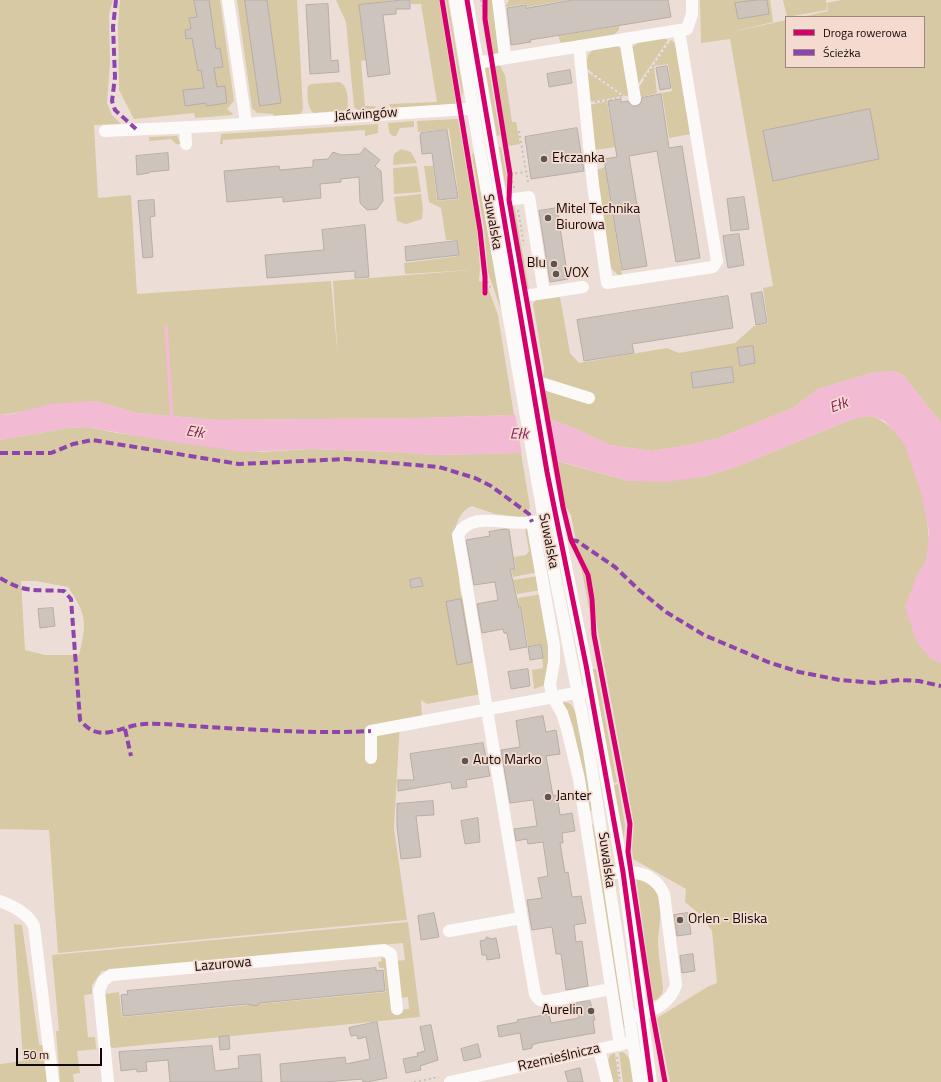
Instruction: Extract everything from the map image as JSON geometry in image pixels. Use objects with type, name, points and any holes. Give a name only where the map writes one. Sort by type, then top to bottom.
[{"type":"street","points":[[228,0],[246,123]]},
{"type":"street","name":"Suwalska","points":[[455,0],[472,64]]},
{"type":"street","name":"Suwalska","points":[[467,0],[472,64],[479,108],[489,203],[533,385],[529,401],[547,472],[544,520]]},
{"type":"street","points":[[498,0],[505,58]]},
{"type":"street","points":[[472,64],[687,29],[692,14],[692,0]]},
{"type":"street","points":[[578,46],[592,185],[607,283],[713,267],[717,261],[680,30]]},
{"type":"street","points":[[625,38],[630,98]]},
{"type":"street","name":"Jaćwingów","points":[[105,131],[479,108]]},
{"type":"street","name":"Suwalska","points":[[479,108],[509,200],[512,298],[529,401],[535,471],[544,520],[585,691],[623,872],[641,1015],[639,1041],[639,1082]]},
{"type":"street","points":[[185,127],[186,144]]},
{"type":"street","points":[[489,203],[529,197],[544,293]]},
{"type":"street","points":[[512,298],[583,287]]},
{"type":"street","points":[[533,385],[541,383],[589,398]]},
{"type":"street","points":[[544,520],[554,646],[554,662],[550,684],[552,696],[562,713],[567,729],[579,779],[620,1044]]},
{"type":"street","name":"Suwalska","points":[[544,520],[521,524],[474,521],[462,528],[458,535],[488,709],[521,918],[535,994],[540,1000],[548,1001],[611,989]]},
{"type":"street","points":[[371,758],[371,731],[585,691]]},
{"type":"street","name":"Suwalska","points":[[585,691],[600,817],[629,1017],[639,1041],[651,1082]]},
{"type":"street","points":[[585,820],[600,817]]},
{"type":"street","points":[[608,874],[638,872],[649,877],[660,886],[664,894],[676,986],[670,997],[652,1010],[641,1015],[629,1017]]},
{"type":"street","points":[[0,901],[26,915],[34,926],[53,1082]]},
{"type":"street","points":[[449,931],[521,918]]},
{"type":"street","name":"Lazurowa","points":[[108,1082],[99,991],[103,981],[111,975],[384,950],[391,954],[397,1009]]},
{"type":"street","name":"Rzemieślnicza","points":[[450,1082],[639,1041]]},
{"type":"street","points":[[599,1049],[607,1082]]},
{"type":"path","points":[[481,0],[485,19]]},
{"type":"path","points":[[485,0],[485,19]]},
{"type":"path","points":[[580,65],[630,98]]},
{"type":"path","points":[[519,131],[528,182]]},
{"type":"path","points":[[524,250],[509,200],[510,174],[526,172]]},
{"type":"path","points":[[485,277],[485,293]]},
{"type":"path","points":[[593,620],[594,634]]},
{"type":"shaded area","points":[[0,0],[113,0],[109,14],[110,62],[107,103],[112,115],[121,124],[94,125],[98,198],[131,195],[137,294],[331,281],[338,359],[333,281],[471,270],[405,274],[404,263],[459,256],[457,240],[446,240],[441,208],[429,202],[424,166],[433,166],[437,201],[459,199],[449,129],[418,132],[417,121],[458,119],[477,229],[480,269],[479,281],[483,282],[482,295],[488,295],[487,285],[498,315],[514,415],[422,418],[218,420],[137,413],[95,401],[0,415]]},
{"type":"shaded area","points":[[120,0],[220,0],[234,101],[227,109],[233,114],[232,115],[195,118],[194,113],[134,119],[119,90],[118,24]]},
{"type":"shaded area","points":[[237,0],[297,0],[303,108],[299,115],[274,116],[273,114],[257,113],[252,108]]},
{"type":"shaded area","points":[[336,0],[396,0],[359,5],[366,60],[361,61],[365,106],[376,106],[374,109],[358,110],[354,107],[346,22]]},
{"type":"shaded area","points":[[411,0],[439,0],[456,104],[392,108],[389,104],[437,102],[421,4],[411,4]]},
{"type":"shaded area","points":[[446,0],[448,0],[463,91],[462,97]]},
{"type":"shaded area","points":[[487,0],[493,0],[501,53],[493,54],[487,12]]},
{"type":"shaded area","points":[[509,0],[569,0],[527,7],[526,4],[505,7]]},
{"type":"shaded area","points":[[700,0],[770,0],[773,22],[728,33],[785,20],[785,68],[925,68],[925,16],[806,16],[828,11],[827,3],[841,0],[941,0],[941,423],[904,376],[895,371],[872,373],[818,389],[793,408],[719,438],[690,445],[652,451],[610,445],[574,428],[549,419],[543,380],[544,368],[533,304],[536,300],[560,297],[570,353],[579,363],[667,348],[679,353],[735,343],[754,326],[768,324],[763,288],[773,286],[730,39],[701,43]]},
{"type":"shaded area","points":[[783,0],[826,0],[827,10],[787,16]]},
{"type":"shaded area","points":[[619,26],[619,30],[614,35],[561,43],[558,36]]},
{"type":"shaded area","points":[[663,38],[668,40],[636,87],[632,47],[639,42]]},
{"type":"shaded area","points":[[671,40],[676,44],[691,134],[669,138],[662,93],[672,91],[668,64],[654,66],[657,93],[639,98],[637,90]]},
{"type":"shaded area","points":[[615,46],[622,48],[631,95],[625,96],[587,69],[588,56],[590,52]]},
{"type":"shaded area","points":[[499,64],[505,75],[512,122],[516,122],[520,144],[508,146],[495,65]]},
{"type":"shaded area","points":[[488,65],[500,135],[497,136],[485,68]]},
{"type":"shaded area","points":[[586,71],[622,96],[590,102]]},
{"type":"shaded area","points":[[342,83],[346,90],[348,98],[347,110],[314,113],[310,108],[308,101],[308,86],[311,84]]},
{"type":"shaded area","points":[[607,101],[615,147],[594,150],[590,105]]},
{"type":"shaded area","points":[[414,121],[414,127],[400,128],[396,136],[390,134],[388,123]]},
{"type":"shaded area","points":[[378,124],[378,133],[365,136],[365,130],[223,140],[223,144],[220,144],[221,134]]},
{"type":"shaded area","points":[[177,136],[181,144],[176,144],[171,139],[149,141],[149,137]]},
{"type":"shaded area","points":[[499,147],[501,147],[507,178],[506,190]]},
{"type":"shaded area","points":[[401,149],[411,152],[417,163],[393,165],[394,154]]},
{"type":"shaded area","points":[[474,153],[501,310],[488,272],[484,229],[472,154]]},
{"type":"shaded area","points":[[417,166],[421,192],[394,194],[393,168]]},
{"type":"shaded area","points":[[605,167],[622,275],[618,275],[611,268],[597,170]]},
{"type":"shaded area","points":[[421,194],[423,210],[422,219],[406,224],[397,221],[394,197]]},
{"type":"shaded area","points":[[514,204],[529,290],[527,289],[512,205]]},
{"type":"shaded area","points":[[872,416],[894,430],[904,443],[914,468],[924,501],[929,535],[926,561],[916,577],[929,657],[941,663],[941,1082],[670,1082],[657,1018],[709,986],[717,983],[712,931],[701,915],[685,902],[686,889],[633,859],[632,848],[634,824],[596,620],[595,599],[590,574],[577,546],[571,515],[564,504],[557,461],[629,481],[702,477],[736,467],[857,418]]},
{"type":"shaded area","points":[[87,427],[117,433],[260,452],[310,449],[436,455],[521,453],[530,507],[526,518],[495,514],[472,506],[462,513],[454,532],[452,525],[462,579],[459,580],[461,595],[464,595],[481,694],[427,704],[421,700],[422,717],[400,721],[394,828],[407,920],[58,953],[49,830],[0,829],[0,440],[68,428]],"holes":[[[21,581],[36,581],[68,587],[79,605],[84,620],[79,655],[45,655],[25,650]]]},
{"type":"shaded area","points":[[525,528],[529,528],[538,572],[513,577],[511,570],[516,569],[514,557],[526,555],[529,551]]},
{"type":"shaded area","points":[[581,566],[588,589],[590,614]]},
{"type":"shaded area","points":[[538,576],[541,590],[517,594],[513,580]]},
{"type":"shaded area","points":[[542,594],[552,650],[545,685],[534,689],[532,670],[543,668],[541,645],[528,647],[522,607],[519,607],[518,598]]},
{"type":"shaded area","points":[[592,669],[596,669],[617,782],[614,783]]},
{"type":"shaded area","points":[[561,702],[569,703],[574,710],[582,736],[592,810],[589,812]]},
{"type":"shaded area","points":[[618,784],[625,825],[624,840],[614,785]]},
{"type":"shaded area","points":[[593,824],[603,877],[625,1027],[624,1029],[591,826]]},
{"type":"shaded area","points":[[636,877],[647,882],[654,888],[660,902],[658,946],[663,989],[662,994],[656,1000],[653,1000]]},
{"type":"shaded area","points":[[408,922],[420,1017],[113,1048],[110,1047],[105,994],[119,992],[122,1017],[386,992],[384,968],[379,968],[378,962],[382,961],[381,957],[386,959],[394,1010],[409,1009],[408,997],[399,998],[396,961],[405,960],[403,943],[102,971],[92,985],[92,994],[84,995],[88,1037],[95,1037],[96,1048],[98,1049],[77,1051],[80,1073],[73,1074],[74,1082],[60,1082],[56,1031],[59,1031],[52,955]]},
{"type":"shaded area","points":[[14,924],[22,925],[39,1044],[43,1046],[47,1082],[0,1082],[0,1064],[23,1061]]},
{"type":"shaded area","points":[[622,1052],[626,1054],[630,1061],[633,1082],[623,1082],[619,1053]]},
{"type":"shaded area","points":[[615,1053],[619,1082],[613,1082],[608,1061],[610,1055]]},
{"type":"water","name":"Ełk","points":[[895,371],[904,376],[941,423],[941,663],[929,657],[916,641],[905,607],[916,577],[926,561],[929,531],[921,493],[904,443],[885,421],[872,416],[857,418],[838,425],[736,467],[702,477],[666,482],[629,481],[566,463],[521,453],[436,455],[310,449],[244,452],[166,441],[87,427],[68,428],[0,440],[0,415],[13,414],[50,404],[95,401],[137,413],[218,420],[422,418],[514,415],[549,419],[574,428],[610,445],[652,451],[690,445],[719,438],[793,408],[818,389],[872,373]]},
{"type":"pier","points":[[515,413],[549,417],[557,463],[522,455]]},
{"type":"building","points":[[194,0],[209,0],[216,49],[220,48],[223,67],[214,68],[217,87],[225,86],[227,103],[206,106],[206,103],[185,106],[183,90],[204,88],[201,70],[198,71],[192,38],[186,39],[185,30],[191,29],[189,18],[197,17]]},
{"type":"building","points":[[245,0],[267,0],[281,103],[260,106]]},
{"type":"building","points":[[410,0],[410,9],[396,9],[396,14],[383,15],[390,74],[368,77],[359,5]]},
{"type":"building","points":[[573,0],[668,0],[671,17],[530,40],[531,42],[511,45],[507,8],[526,5],[526,8]]},
{"type":"building","points":[[767,0],[769,14],[738,19],[735,3]]},
{"type":"building","points":[[328,4],[331,61],[338,60],[339,72],[310,74],[306,5]]},
{"type":"building","points":[[667,66],[671,88],[660,90],[656,68]]},
{"type":"building","points":[[570,70],[572,83],[549,87],[547,74]]},
{"type":"building","points":[[661,94],[669,148],[682,146],[700,258],[676,262],[657,151],[629,156],[647,266],[622,270],[604,159],[617,157],[608,101],[621,99],[621,102],[628,101],[632,106],[636,106],[640,104],[642,98]]},
{"type":"building","points":[[870,109],[879,159],[773,181],[763,131]]},
{"type":"building","points":[[577,128],[584,171],[531,179],[525,137]]},
{"type":"building","points":[[447,130],[458,198],[438,200],[432,153],[422,154],[420,136],[421,133]]},
{"type":"building","points":[[365,148],[380,160],[375,166],[381,171],[383,201],[377,209],[367,210],[360,203],[359,177],[341,179],[341,182],[320,184],[321,198],[283,202],[283,197],[227,202],[224,171],[279,166],[280,170],[313,167],[313,160],[328,159],[333,152],[341,155],[360,154]]},
{"type":"building","points":[[168,153],[169,170],[137,175],[136,156]]},
{"type":"building","points":[[744,197],[749,229],[731,231],[727,199]]},
{"type":"building","points":[[154,200],[155,216],[150,217],[153,257],[143,258],[138,201]]},
{"type":"building","points":[[557,208],[568,279],[550,282],[539,211]]},
{"type":"building","points":[[365,225],[369,277],[355,278],[355,271],[267,278],[265,255],[324,250],[322,230]]},
{"type":"building","points":[[739,234],[744,265],[728,268],[723,236]]},
{"type":"building","points":[[457,241],[459,255],[406,261],[405,247]]},
{"type":"building","points":[[762,292],[767,323],[756,325],[751,294]]},
{"type":"building","points":[[728,296],[733,328],[632,344],[634,353],[584,361],[577,320]]},
{"type":"building","points":[[753,346],[755,363],[740,366],[737,348]]},
{"type":"building","points":[[732,367],[734,382],[693,388],[691,373]]},
{"type":"building","points":[[505,529],[509,530],[515,569],[510,569],[519,608],[521,607],[527,647],[510,650],[507,633],[504,633],[503,629],[482,633],[477,604],[498,600],[495,582],[474,585],[466,540],[490,536],[489,532]]},
{"type":"building","points":[[421,578],[423,586],[411,588],[410,580]]},
{"type":"building","points":[[461,599],[472,662],[457,665],[446,602]]},
{"type":"building","points":[[53,608],[55,626],[40,628],[38,609]]},
{"type":"building","points":[[541,645],[543,658],[530,660],[528,647]]},
{"type":"building","points":[[528,669],[530,686],[511,689],[508,672]]},
{"type":"building","points":[[543,716],[546,732],[556,730],[560,754],[546,756],[553,796],[557,795],[560,815],[572,813],[575,831],[562,833],[563,843],[560,843],[565,873],[568,872],[572,897],[581,896],[586,923],[574,925],[576,942],[582,941],[588,986],[566,990],[561,954],[556,954],[552,927],[532,930],[527,900],[542,898],[538,878],[548,876],[543,842],[528,844],[527,839],[516,841],[514,829],[537,826],[533,800],[510,803],[501,750],[520,747],[516,721]]},
{"type":"building","points":[[483,743],[490,776],[466,780],[467,787],[452,789],[451,782],[398,791],[398,780],[414,780],[410,754]]},
{"type":"building","points":[[433,801],[434,815],[416,816],[421,857],[401,859],[397,827],[397,804]]},
{"type":"building","points":[[478,818],[480,842],[465,844],[461,821]]},
{"type":"building","points":[[434,913],[439,937],[421,940],[418,916]]},
{"type":"building","points":[[688,913],[691,934],[677,936],[674,915]]},
{"type":"building","points":[[487,937],[491,939],[496,938],[500,958],[487,960],[486,955],[482,955],[480,941],[485,940]]},
{"type":"building","points":[[693,954],[695,971],[682,973],[680,956]]},
{"type":"building","points":[[376,968],[376,971],[383,970],[385,991],[260,1003],[256,1006],[247,1004],[123,1016],[121,995],[128,994],[127,991]]},
{"type":"building","points":[[590,1001],[595,1020],[593,1021],[595,1033],[538,1043],[532,1045],[532,1048],[523,1050],[520,1033],[499,1037],[497,1026],[518,1022],[517,1020],[549,1014],[551,1023],[579,1018],[576,1003]]},
{"type":"building","points":[[377,1022],[387,1078],[367,1082],[363,1082],[362,1079],[325,1082],[281,1082],[280,1064],[345,1057],[346,1064],[370,1059],[366,1037],[358,1039],[357,1035],[351,1036],[349,1028]]},
{"type":"building","points":[[431,1025],[438,1060],[420,1066],[421,1070],[406,1073],[403,1059],[418,1056],[417,1053],[425,1051],[420,1027]]},
{"type":"building","points":[[229,1036],[230,1049],[220,1050],[219,1037]]},
{"type":"building","points":[[478,1044],[481,1057],[464,1061],[461,1049]]},
{"type":"building","points":[[212,1046],[215,1071],[239,1068],[238,1056],[260,1054],[262,1082],[170,1082],[168,1060],[146,1062],[147,1071],[137,1072],[137,1069],[121,1071],[119,1052]]},
{"type":"building","points":[[580,1068],[583,1082],[568,1082],[565,1072]]},
{"type":"waterway","points":[[166,327],[172,419]]},
{"type":"marked path","points":[[116,0],[113,27],[115,77],[112,101],[115,110],[136,129]]},
{"type":"marked path","points":[[0,453],[51,453],[73,444],[92,440],[239,464],[346,459],[439,467],[475,478],[491,486],[529,514],[532,522]]},
{"type":"marked path","points":[[571,540],[577,541],[615,567],[639,590],[666,612],[704,635],[768,662],[799,672],[840,680],[875,683],[900,680],[919,681],[941,686]]},
{"type":"marked path","points":[[0,578],[25,589],[64,591],[71,599],[80,720],[87,727],[95,731],[102,733],[110,732],[144,724],[289,731],[371,731]]},
{"type":"marked path","points":[[125,729],[131,756]]},
{"type":"cycle path","points":[[442,0],[480,230],[485,277],[485,293]]},
{"type":"cycle path","points":[[467,0],[547,472],[586,665],[623,872],[651,1082]]},
{"type":"cycle path","points":[[485,0],[485,19],[510,174],[509,200],[563,507],[571,540],[588,575],[592,599],[594,635],[630,824],[628,852],[652,1011],[665,1082]]},
{"type":"place","name":"Ełczanka","points":[[544,159]]},
{"type":"place","name":"Mitel Technika Biurowa","points":[[548,218]]},
{"type":"place","name":"Blu","points":[[554,264]]},
{"type":"place","name":"VOX","points":[[556,274]]},
{"type":"place","name":"Auto Marko","points":[[465,761]]},
{"type":"place","name":"Janter","points":[[548,797]]},
{"type":"place","name":"Orlen - Bliska","points":[[680,920]]},
{"type":"place","name":"Aurelin","points":[[591,1011]]}]
